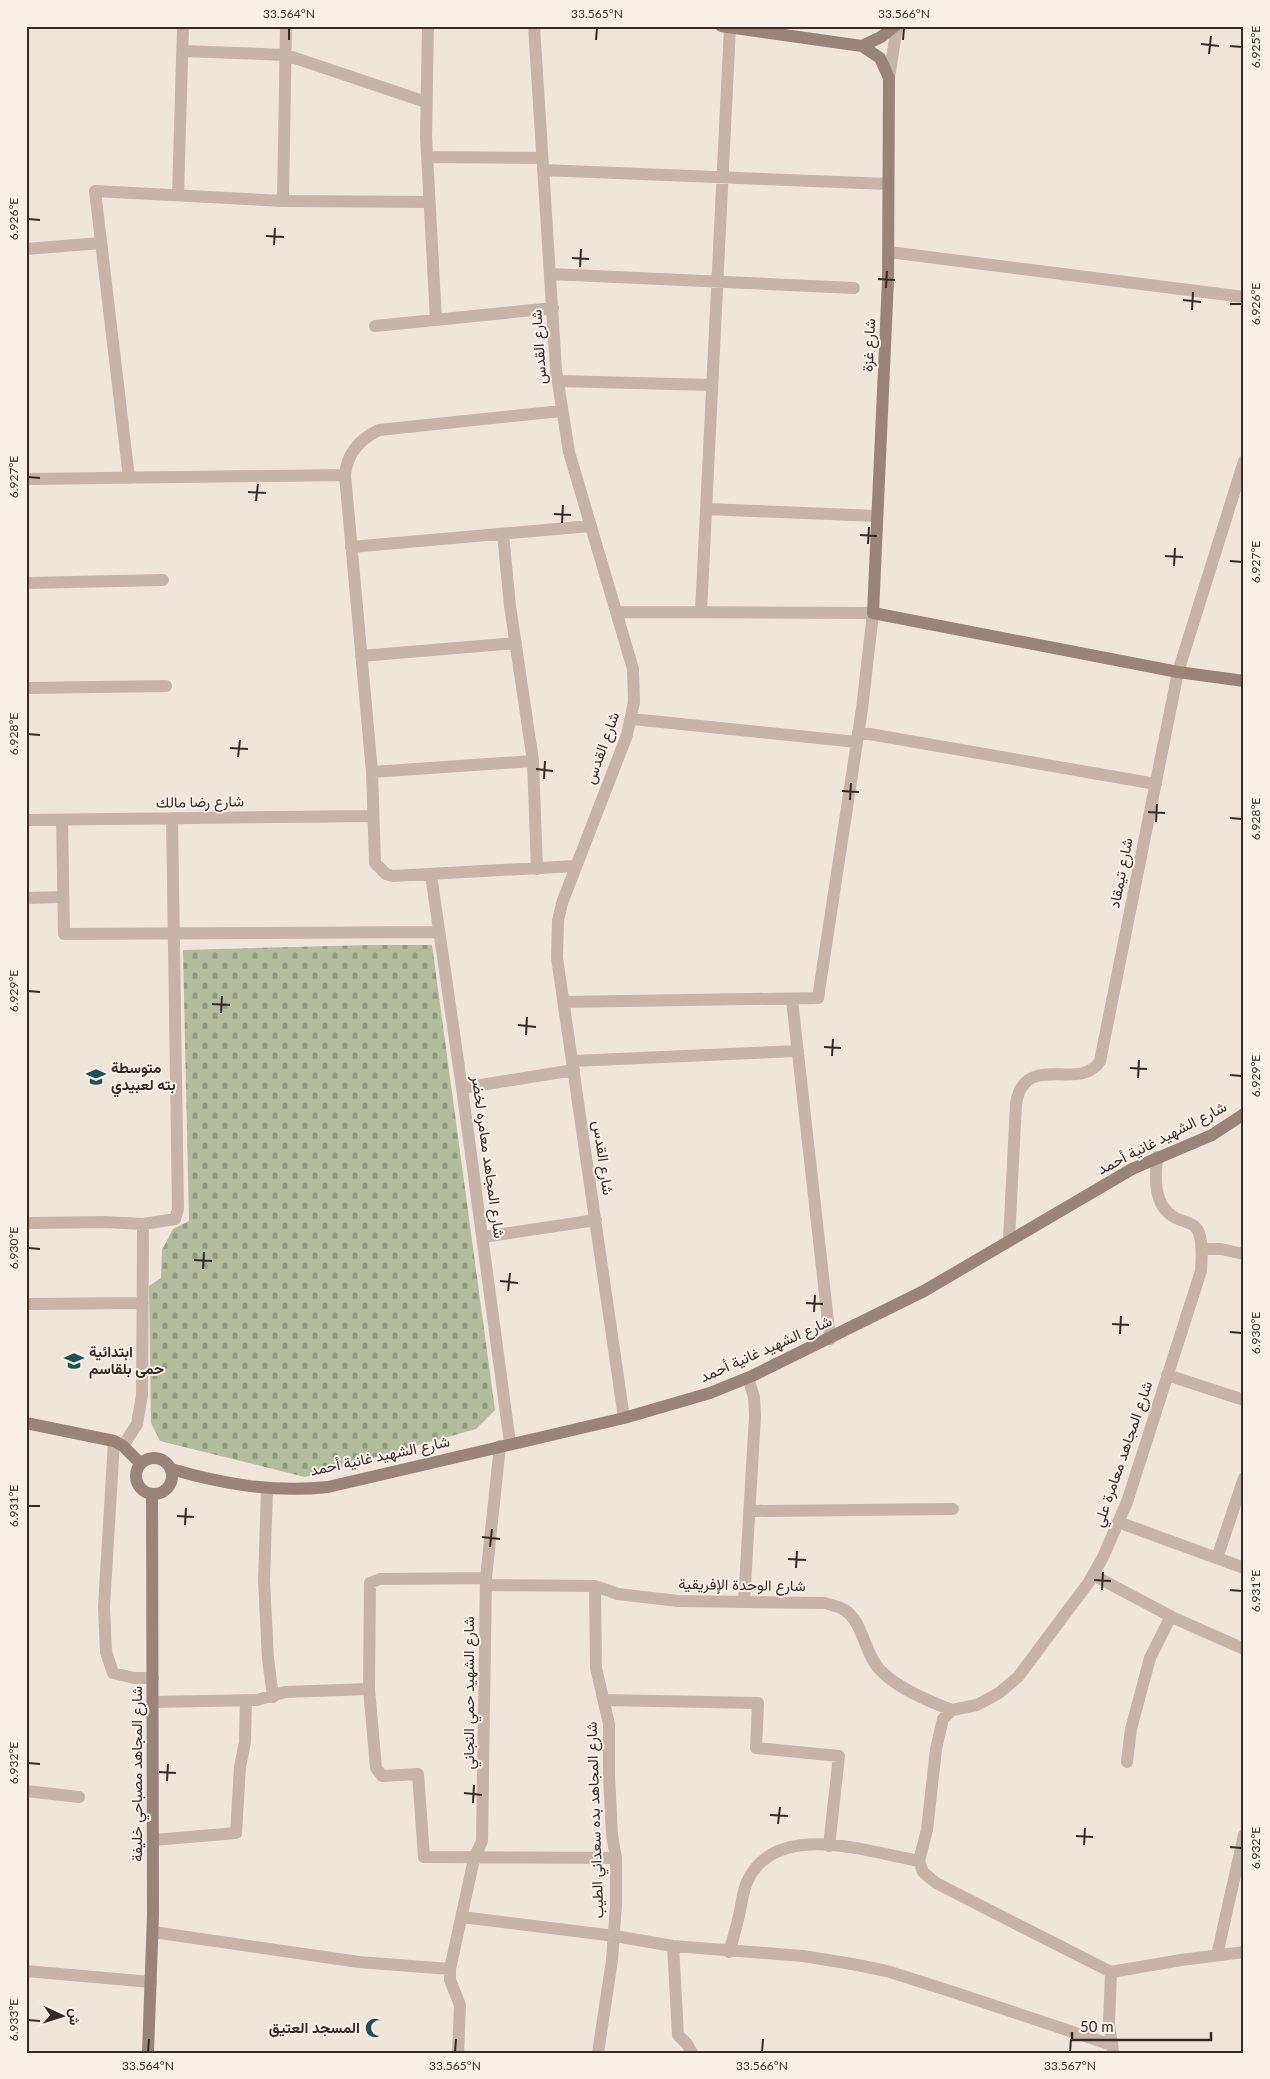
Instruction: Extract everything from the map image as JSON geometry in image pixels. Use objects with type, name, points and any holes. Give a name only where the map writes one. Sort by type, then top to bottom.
[{"type":"main road","points":[[726,27],[862,46],[881,37],[896,26]]},
{"type":"main road","name":"شارع غزة","points":[[862,46],[880,58],[889,78],[889,252],[872,613]]},
{"type":"main road","points":[[872,613],[1178,672],[1244,681]]},
{"type":"main road","name":"شارع الشهيد غانية أحمد","points":[[170,1468],[198,1477],[266,1489],[302,1490],[328,1487],[624,1418],[693,1398],[748,1378],[924,1291],[1009,1240],[1157,1157],[1212,1135],[1244,1114]]},
{"type":"main road","points":[[26,1423],[142,1450],[158,1458],[170,1468],[172,1479],[167,1489]]},
{"type":"main road","points":[[118,1444],[140,1463]]},
{"type":"main road","points":[[158,1458],[146,1459],[140,1463],[135,1474],[137,1486],[141,1490],[152,1495],[198,1477]]},
{"type":"main road","name":"شارع المجاهد مصباحي خليفة","points":[[148,2053],[153,1932],[154,1840],[152,1495]]},
{"type":"street","points":[[178,195],[183,26]]},
{"type":"street","points":[[283,201],[286,26]]},
{"type":"street","points":[[428,26],[427,157],[436,320]]},
{"type":"street","name":"شارع القدس","points":[[534,26],[552,308],[561,411],[569,452],[633,669],[635,686],[632,718],[562,903],[558,930],[558,958],[624,1418]]},
{"type":"street","name":"شارع غزة","points":[[889,78],[896,26]]},
{"type":"street","points":[[700,612],[723,177],[726,27]]},
{"type":"street","points":[[183,51],[286,55],[426,102]]},
{"type":"street","points":[[427,157],[723,177],[888,184]]},
{"type":"street","points":[[129,478],[95,191],[283,201],[429,202]]},
{"type":"street","points":[[26,249],[101,243]]},
{"type":"street","points":[[889,252],[1244,297]]},
{"type":"street","points":[[550,274],[854,288]]},
{"type":"street","points":[[375,326],[552,308]]},
{"type":"street","points":[[558,381],[712,385]]},
{"type":"street","points":[[561,411],[379,430],[365,438],[354,449],[349,458],[345,476],[372,772],[374,856],[380,870],[393,876],[575,866]]},
{"type":"street","name":"شارع تيمقاد","points":[[1009,1240],[1017,1097],[1020,1090],[1030,1079],[1044,1075],[1085,1073],[1094,1069],[1100,1061],[1178,672],[1244,461]]},
{"type":"street","points":[[26,479],[345,476]]},
{"type":"street","points":[[706,509],[877,516]]},
{"type":"street","points":[[351,547],[590,526]]},
{"type":"street","points":[[503,534],[532,761],[537,869]]},
{"type":"street","points":[[26,583],[163,580]]},
{"type":"street","points":[[564,1002],[792,1000],[818,998],[858,737],[872,613],[616,612]]},
{"type":"street","points":[[361,656],[516,643]]},
{"type":"street","points":[[26,688],[166,686]]},
{"type":"street","points":[[632,718],[858,737],[1156,784]]},
{"type":"street","points":[[372,772],[532,761]]},
{"type":"street","name":"شارع رضا مالك","points":[[26,820],[373,816]]},
{"type":"street","points":[[26,1223],[104,1222],[143,1224],[175,1219],[178,1209],[172,818]]},
{"type":"street","points":[[62,820],[64,934],[439,932]]},
{"type":"street","name":"شارع المجاهد معامره لخضر","points":[[430,874],[483,1237],[505,1445]]},
{"type":"street","points":[[26,898],[63,898]]},
{"type":"street","points":[[792,1000],[830,1339]]},
{"type":"street","points":[[462,1088],[573,1065],[798,1052]]},
{"type":"street","name":"شارع المجاهد معامرة علي","points":[[952,1710],[976,1705],[999,1693],[1018,1677],[1093,1576],[1126,1502],[1201,1271],[1202,1249],[1199,1231],[1192,1224],[1173,1217],[1163,1207],[1154,1183],[1157,1157]]},
{"type":"street","points":[[483,1237],[596,1220]]},
{"type":"street","points":[[143,1224],[142,1395],[136,1424],[118,1444],[104,1607],[106,1652],[113,1673],[134,1678],[154,1678]]},
{"type":"street","points":[[1202,1249],[1221,1248],[1244,1254]]},
{"type":"street","points":[[26,1304],[142,1303]]},
{"type":"street","points":[[1167,1375],[1244,1400]]},
{"type":"street","points":[[744,1602],[751,1511],[755,1416],[754,1397],[748,1378]]},
{"type":"street","name":"شارع الشهيد حمي التجاني","points":[[458,2053],[460,2005],[459,1998],[452,1988],[450,1969],[474,1859],[482,1841],[484,1816],[486,1581],[505,1445]]},
{"type":"street","points":[[1217,1558],[1244,1478]]},
{"type":"street","points":[[266,1489],[264,1580],[268,1659],[273,1697]]},
{"type":"street","points":[[751,1511],[952,1508]]},
{"type":"street","points":[[1118,1522],[1244,1568]]},
{"type":"street","points":[[1093,1576],[1171,1616],[1244,1649]]},
{"type":"street","name":"شارع الوحدة الإفريقية","points":[[369,1689],[371,1651],[370,1583],[380,1579],[486,1581],[595,1586],[618,1594],[645,1598],[824,1603],[844,1610],[858,1628],[870,1658],[881,1672],[931,1702],[952,1710]]},
{"type":"street","name":"شارع المجاهد بده سعداني الطيب","points":[[595,1586],[596,1668],[609,1724],[608,1775],[612,1835],[616,1858],[615,1936],[598,2053]]},
{"type":"street","points":[[1127,1762],[1131,1729],[1150,1658],[1171,1616]]},
{"type":"street","points":[[153,1702],[246,1700],[273,1697],[285,1692],[369,1689],[376,1768],[382,1776],[418,1774],[424,1858],[616,1858]]},
{"type":"street","points":[[154,1840],[236,1834],[240,1767],[245,1742],[246,1700]]},
{"type":"street","points":[[604,1700],[758,1702],[756,1748],[839,1756],[829,1846]]},
{"type":"street","points":[[952,1710],[943,1718],[940,1730],[927,1830],[919,1861],[923,1872],[936,1883],[1111,1972],[1244,1952]]},
{"type":"street","points":[[26,1791],[79,1797]]},
{"type":"street","points":[[1217,1955],[1244,1836]]},
{"type":"street","points":[[729,1952],[747,1882],[758,1866],[770,1854],[786,1846],[803,1844],[829,1846],[919,1861]]},
{"type":"street","points":[[462,1918],[615,1936],[673,1946],[729,1952],[803,1956],[887,1971],[1113,2049],[1109,2024],[1111,1972]]},
{"type":"street","points":[[153,1932],[360,1962],[450,1969]]},
{"type":"street","points":[[673,1946],[678,2036],[687,2044],[692,2053]]},
{"type":"street","points":[[26,1971],[151,1982]]},
{"type":"green space","points":[[432,945],[495,1410],[476,1429],[305,1477],[160,1441],[151,1423],[149,1286],[161,1278],[162,1250],[173,1229],[189,1221],[183,950]]},
{"type":"place","name":"متوسطة بته لعبيدي","points":[[96,1077]]},
{"type":"place","name":"ابتدائية حمى بلقاسم","points":[[74,1361]]},
{"type":"place","name":"المسجد العتيق","points":[[375,2028]]}]
